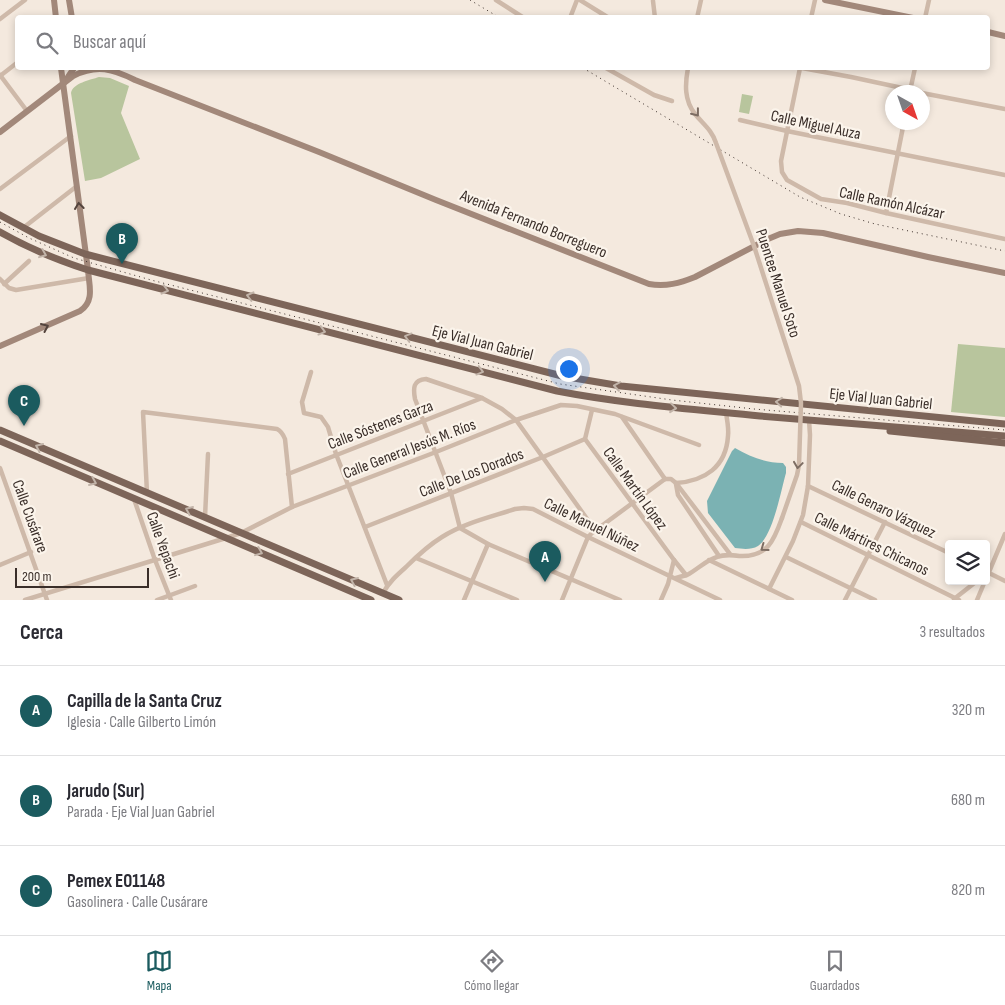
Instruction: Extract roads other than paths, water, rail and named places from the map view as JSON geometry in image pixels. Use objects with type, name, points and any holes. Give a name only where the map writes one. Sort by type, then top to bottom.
[{"type":"main road","points":[[54,0],[56,15]]},
{"type":"main road","points":[[69,0],[72,15]]},
{"type":"main road","points":[[825,0],[898,15]]},
{"type":"main road","points":[[990,32],[1005,36]]},
{"type":"main road","points":[[0,346],[83,309],[88,304],[90,295],[61,70]]},
{"type":"main road","points":[[0,132],[62,84],[73,70]]},
{"type":"main road","name":"Avenida Fernando Borreguero","points":[[62,84],[86,70]]},
{"type":"main road","name":"Avenida Fernando Borreguero","points":[[108,70],[649,284],[669,285],[689,280],[768,239],[780,234],[798,231],[823,233],[1005,273]]},
{"type":"main road","points":[[112,70],[116,72]]},
{"type":"main road","name":"Eje Vial Juan Gabriel","points":[[0,215],[53,242],[85,254],[562,376],[621,386],[1005,424]]},
{"type":"main road","name":"Eje Vial Juan Gabriel","points":[[0,232],[31,249],[88,270],[557,390],[613,400],[726,412],[1005,436]]},
{"type":"main road","points":[[879,412],[901,411],[1005,420]]},
{"type":"main road","points":[[860,424],[884,430],[1005,443]]},
{"type":"main road","points":[[2,430],[399,600]]},
{"type":"main road","points":[[0,441],[371,600]]},
{"type":"street","points":[[0,19],[24,0]]},
{"type":"street","points":[[497,0],[520,15]]},
{"type":"street","points":[[572,15],[579,0],[604,15]]},
{"type":"street","points":[[698,15],[700,0]]},
{"type":"street","points":[[812,15],[815,0]]},
{"type":"street","points":[[926,15],[929,0]]},
{"type":"street","points":[[653,1],[655,15]]},
{"type":"street","points":[[15,64],[0,76],[27,111]]},
{"type":"street","points":[[610,70],[654,95],[672,101]]},
{"type":"street","name":"Puentee Manuel Soto","points":[[688,70],[685,86],[689,104],[694,113],[713,135],[754,246],[800,391],[799,465],[772,542],[763,551],[752,555],[740,556],[730,554]]},
{"type":"street","points":[[788,131],[801,70]]},
{"type":"street","points":[[812,70],[885,85]]},
{"type":"street","points":[[911,85],[915,70]]},
{"type":"street","points":[[930,95],[1005,109]]},
{"type":"street","name":"Calle Miguel Auza","points":[[740,120],[1005,175]]},
{"type":"street","points":[[886,213],[902,130]]},
{"type":"street","name":"Calle Ramón Alcázar","points":[[788,131],[781,161],[782,172],[787,180],[821,199],[847,203],[1005,239]]},
{"type":"street","points":[[0,189],[70,136]]},
{"type":"street","points":[[23,228],[77,186]]},
{"type":"street","points":[[4,284],[29,261]]},
{"type":"street","points":[[0,279],[9,288],[16,290],[89,278]]},
{"type":"street","points":[[311,372],[302,402],[304,413],[321,417],[328,427],[336,454],[387,585]]},
{"type":"street","points":[[595,530],[516,420],[502,408],[482,398],[426,380],[419,380],[416,383],[414,393],[451,493],[460,528],[488,544],[620,600]]},
{"type":"street","name":"Calle Sóstenes Garza","points":[[288,474],[482,398]]},
{"type":"street","name":"Calle General Jesús M. Ríos","points":[[25,600],[240,533],[292,507],[516,420],[561,405],[622,417],[699,445]]},
{"type":"street","name":"Calle Martín López","points":[[592,410],[585,439],[686,575]]},
{"type":"street","points":[[147,493],[143,412],[276,429],[282,433],[285,439],[292,507]]},
{"type":"street","points":[[676,483],[697,480],[717,466],[722,458],[728,438],[726,412]]},
{"type":"street","points":[[622,417],[665,479]]},
{"type":"street","points":[[769,589],[786,557],[801,522],[806,502],[810,435],[809,420]]},
{"type":"street","points":[[0,441],[2,430]]},
{"type":"street","name":"Calle De Los Dorados","points":[[365,527],[543,458],[585,439]]},
{"type":"street","points":[[205,518],[208,454]]},
{"type":"street","name":"Calle Cusárare","points":[[0,468],[47,600]]},
{"type":"street","points":[[562,600],[588,537],[665,479],[671,479],[676,483],[730,554],[710,560],[686,575],[673,577]]},
{"type":"street","points":[[676,483],[678,495],[719,556]]},
{"type":"street","name":"Calle Genaro Vázquez","points":[[808,486],[945,551]]},
{"type":"street","name":"Calle Yepachi","points":[[134,499],[170,598]]},
{"type":"street","name":"Calle Manuel Núñez","points":[[383,593],[387,585],[440,538],[460,528],[515,509],[524,508],[533,509],[720,600]]},
{"type":"street","name":"Calle Mártires Chicanos","points":[[801,522],[955,599]]},
{"type":"street","points":[[845,600],[885,522]]},
{"type":"street","points":[[990,566],[1005,534]]},
{"type":"street","points":[[464,600],[488,544]]},
{"type":"street","points":[[0,565],[31,552]]},
{"type":"street","points":[[786,557],[875,600]]},
{"type":"street","points":[[416,558],[518,600]]},
{"type":"street","points":[[661,600],[673,577],[674,560]]},
{"type":"street","points":[[710,560],[792,600]]},
{"type":"street","points":[[990,574],[1005,581]]},
{"type":"street","points":[[955,599],[973,585]]},
{"type":"street","points":[[977,600],[984,585]]},
{"type":"street","points":[[157,600],[170,598],[195,586]]},
{"type":"water","points":[[735,448],[758,459],[783,463],[786,467],[779,501],[768,533],[758,546],[750,549],[735,548],[708,513],[707,501]]},
{"type":"railway","points":[[470,0],[495,15]]},
{"type":"railway","points":[[586,70],[800,197],[841,214],[875,224],[1005,251]]},
{"type":"railway","points":[[0,222],[29,238],[74,258],[151,280],[560,384],[672,400],[754,409],[1005,430]]},
{"type":"place","name":"Jarudo (Sur)","points":[[122,264]]},
{"type":"place","name":"Pemex E01148","points":[[24,426]]},
{"type":"place","name":"Capilla de la Santa Cruz","points":[[545,582]]}]
